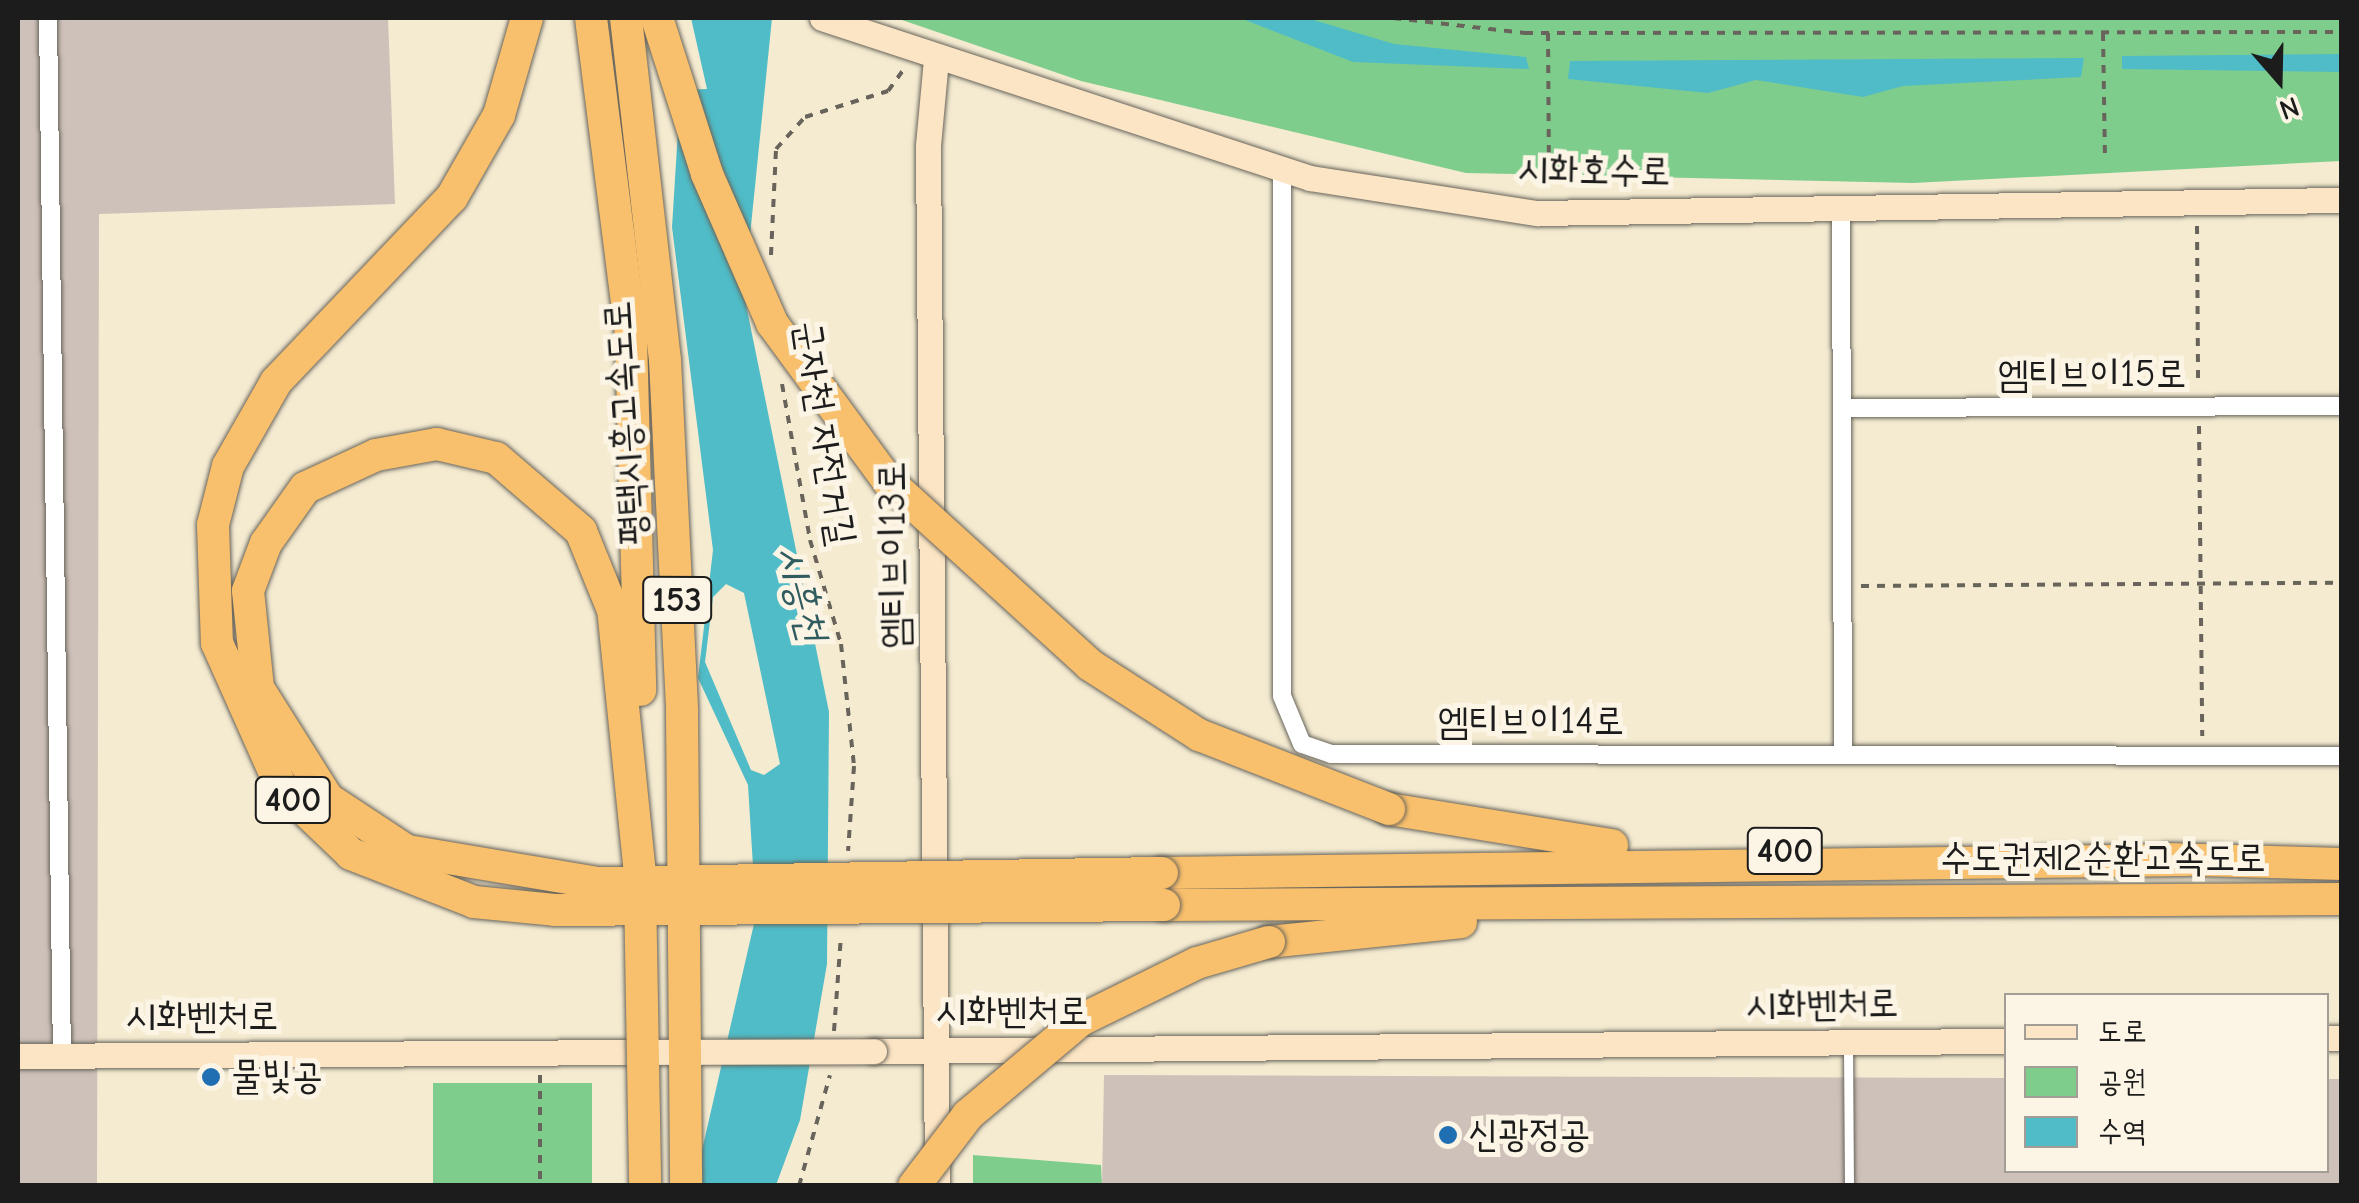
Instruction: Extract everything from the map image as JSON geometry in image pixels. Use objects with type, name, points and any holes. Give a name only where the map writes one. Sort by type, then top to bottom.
[{"type":"highway","name":"400","points":[[527,18],[499,115],[452,197],[276,382],[228,466],[213,525],[217,642],[281,786],[351,854],[474,902],[555,910],[1163,889],[1865,900]]},
{"type":"highway","name":"평택시흥고속도로","points":[[591,18],[631,336],[645,1186]]},
{"type":"highway","name":"평택시흥고속도로","points":[[626,18],[666,360],[682,712],[686,1186]]},
{"type":"highway","name":"400","points":[[657,18],[718,203],[772,322],[888,481],[1090,666],[1199,735],[1389,810],[1608,845],[2184,860]]},
{"type":"highway","points":[[640,874],[613,610],[581,531],[496,458],[437,444],[376,454],[306,488],[266,543],[248,591],[258,688],[328,800],[407,851],[598,883],[1163,889],[2184,860]]},
{"type":"highway","name":"수도권제2순환고속도로","points":[[2184,860],[2342,864]]},
{"type":"highway","name":"수도권제2순환고속도로","points":[[1865,900],[2342,898]]},
{"type":"highway","points":[[914,1186],[968,1115],[1081,1020],[1197,962],[1269,942],[1372,926],[1865,900]]},
{"type":"street","points":[[48,18],[62,1056]]},
{"type":"street","name":"시화호수로","points":[[822,18],[871,34],[923,60],[1282,170],[1537,213],[2342,200]]},
{"type":"street","name":"엠티브이13로","points":[[923,60],[928,166],[937,1186]]},
{"type":"street","name":"엠티브이14로","points":[[1282,170],[1282,696],[1302,744],[1331,754],[2342,756]]},
{"type":"street","points":[[1841,208],[1843,755]]},
{"type":"street","name":"엠티브이15로","points":[[1842,408],[2342,406]]},
{"type":"street","name":"시화벤처로","points":[[18,1056],[2004,1041]]},
{"type":"lane","points":[[1848,1042],[1849,1186]]},
{"type":"path","points":[[1393,18],[1548,33],[2342,32]]},
{"type":"path","points":[[2103,32],[2105,158]]},
{"type":"path","points":[[1548,33],[1549,161]]},
{"type":"path","points":[[771,263],[776,149],[805,117],[888,91],[923,60]]},
{"type":"path","points":[[2197,219],[2202,756]]},
{"type":"path","name":"군자천 자전거길","points":[[780,362],[810,540],[841,644],[854,766],[847,860]]},
{"type":"path","points":[[1843,586],[2342,583]]},
{"type":"path","points":[[832,1043],[843,916]]},
{"type":"path","points":[[540,1053],[540,1186]]},
{"type":"path","points":[[800,1186],[831,1060]]},
{"type":"shaded area","points":[[18,18],[388,18],[395,204],[99,214],[97,1185],[18,1185]]},
{"type":"shaded area","points":[[1104,1075],[2004,1078],[2004,1173],[2329,1173],[2329,1079],[2341,1079],[2341,1185],[1102,1186]]},
{"type":"green space","points":[[896,18],[2341,18],[2341,161],[1913,183],[1466,173],[1081,81]]},
{"type":"green space","points":[[433,1083],[592,1083],[592,1185],[433,1185]]},
{"type":"green space","points":[[973,1155],[1101,1165],[1102,1185],[973,1185]]},
{"type":"water","name":"시흥천","points":[[685,18],[772,18],[744,295],[829,712],[827,964],[800,1120],[776,1185],[694,1185],[756,915],[748,785],[698,678],[713,550],[672,227]],"holes":[[[726,584],[744,593],[780,764],[764,775],[751,770],[705,662],[713,597]]]},
{"type":"water","points":[[1240,18],[1307,18],[1394,44],[1526,57],[1529,69],[1353,62]]},
{"type":"water","points":[[2341,54],[2341,72],[2122,69],[2122,56]]},
{"type":"water","points":[[2084,58],[2081,77],[1903,86],[1863,97],[1756,80],[1708,93],[1568,79],[1570,61]]},
{"type":"pier","points":[[680,18],[691,18],[707,89],[674,90]]},
{"type":"place","name":"물빛공","points":[[211,1077]]},
{"type":"place","name":"신광정공","points":[[1448,1135]]}]
